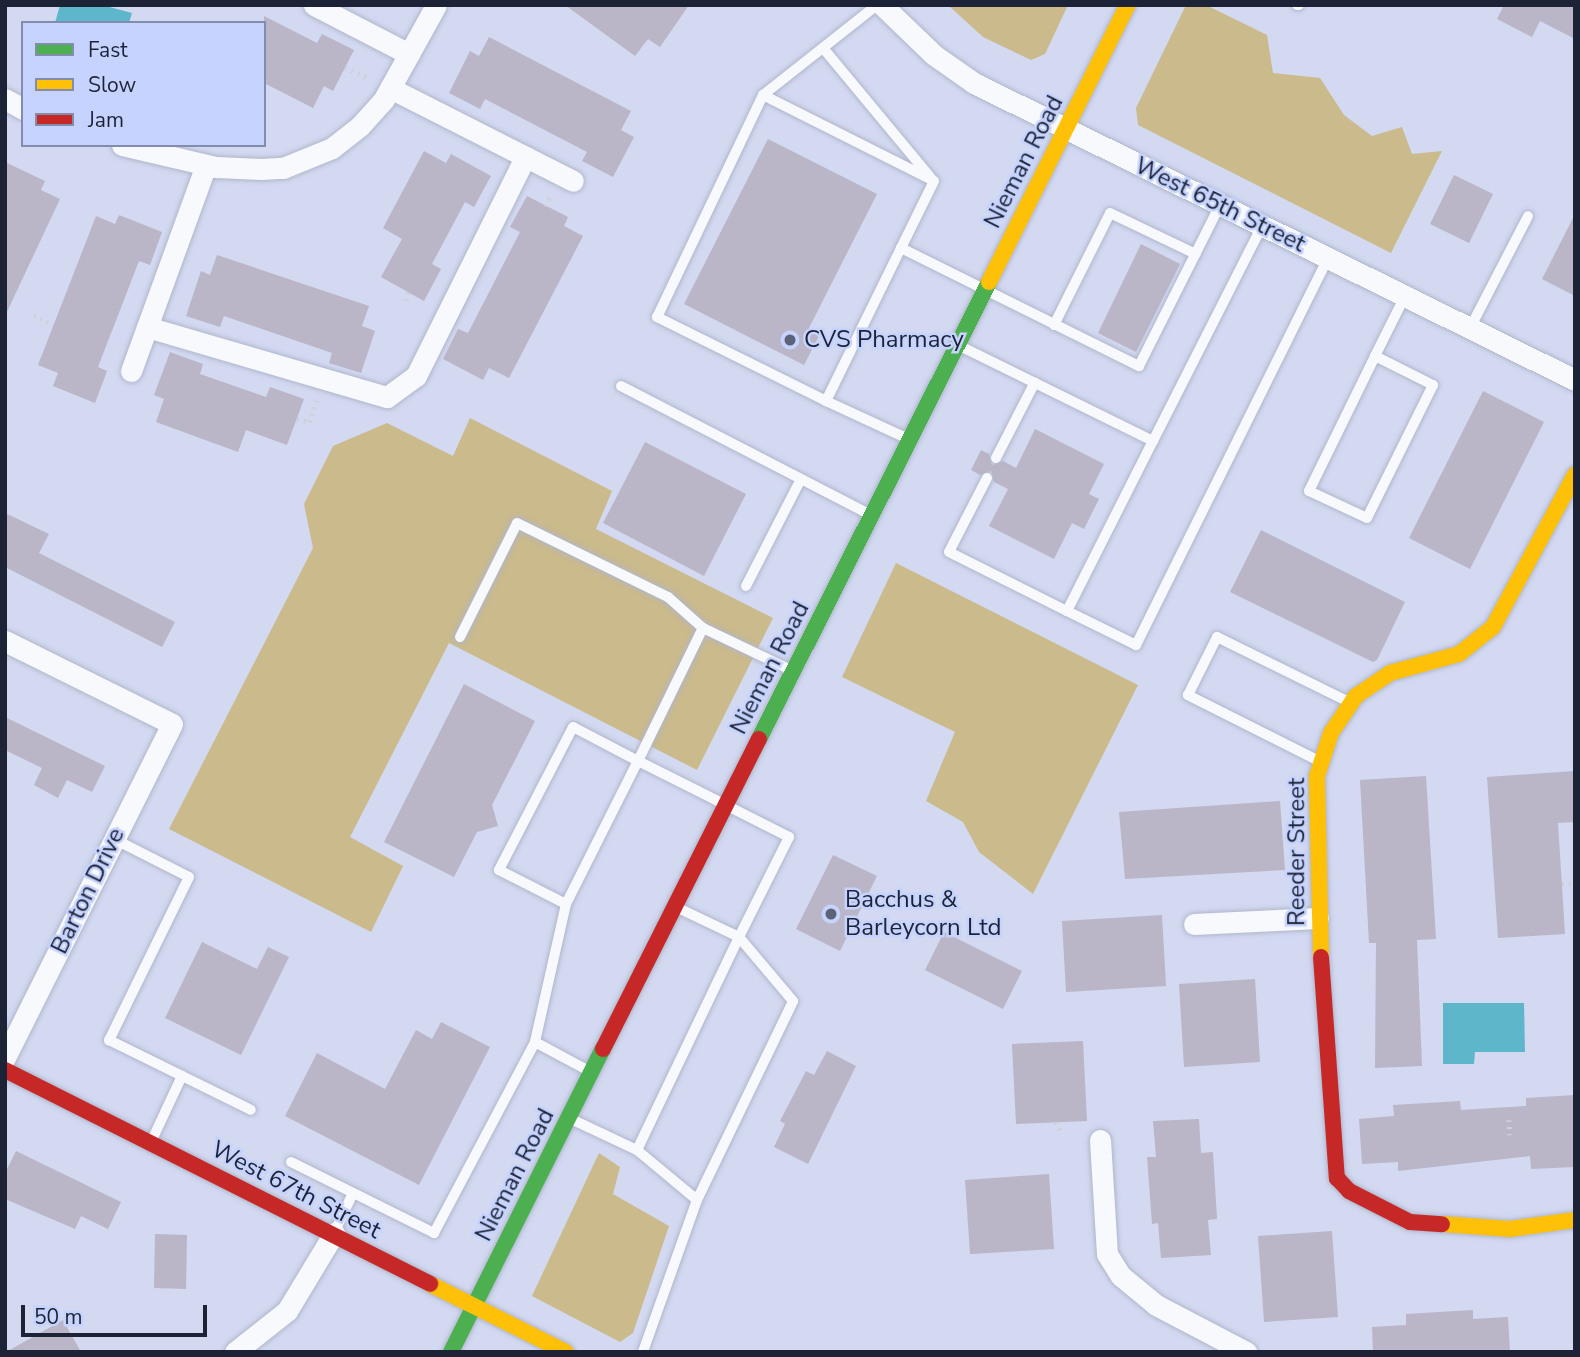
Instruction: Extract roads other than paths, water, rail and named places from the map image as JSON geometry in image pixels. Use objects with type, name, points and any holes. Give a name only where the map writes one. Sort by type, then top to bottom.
[{"type":"street","points":[[314,5],[410,54]]},
{"type":"street","points":[[130,147],[206,165],[283,169],[332,148],[360,126],[390,88],[436,5]]},
{"type":"street","name":"West 65th Street","points":[[879,5],[934,55],[974,83],[1575,380]]},
{"type":"street","name":"Nieman Road","points":[[451,1352],[1128,5]]},
{"type":"street","points":[[390,88],[573,181]]},
{"type":"street","points":[[5,99],[21,108]]},
{"type":"street","points":[[147,327],[387,397],[416,376],[525,157]]},
{"type":"street","points":[[131,371],[206,165]]},
{"type":"street","name":"Reeder Street","points":[[1575,475],[1493,627],[1459,654],[1390,673],[1351,703],[1331,733],[1317,776],[1318,918],[1337,1178],[1349,1191],[1410,1222],[1510,1229],[1575,1220]]},
{"type":"street","name":"Barton Drive","points":[[5,641],[172,724],[5,1058]]},
{"type":"street","points":[[1194,924],[1318,918]]},
{"type":"street","name":"West 67th Street","points":[[5,1070],[334,1233],[566,1352]]},
{"type":"street","points":[[1100,1140],[1107,1254],[1121,1276],[1156,1305],[1246,1352]]},
{"type":"street","points":[[235,1352],[287,1311],[334,1233]]},
{"type":"lane","points":[[879,5],[763,95],[657,317],[909,440]]},
{"type":"lane","points":[[823,48],[934,181]]},
{"type":"lane","points":[[763,95],[934,181]]},
{"type":"lane","points":[[826,401],[934,181]]},
{"type":"lane","points":[[901,248],[1139,366],[1220,205]]},
{"type":"lane","points":[[1054,325],[1110,213],[1196,254]]},
{"type":"lane","points":[[1470,328],[1528,216]]},
{"type":"lane","points":[[1067,611],[1262,226]]},
{"type":"lane","points":[[986,478],[948,552],[1136,645],[1328,258]]},
{"type":"lane","points":[[1375,356],[1433,385],[1367,518],[1309,491],[1375,356],[1405,296]]},
{"type":"lane","points":[[958,344],[1153,441]]},
{"type":"lane","points":[[996,458],[1035,382]]},
{"type":"lane","points":[[621,386],[872,515]]},
{"type":"lane","points":[[746,586],[801,479]]},
{"type":"lane","points":[[460,638],[517,523],[668,597],[703,628],[793,672]]},
{"type":"lane","points":[[291,1163],[434,1233],[535,1042],[566,904],[703,628]]},
{"type":"lane","points":[[1321,762],[1188,695],[1217,637],[1351,703]]},
{"type":"lane","points":[[566,904],[499,870],[573,727],[789,837],[637,1150]]},
{"type":"lane","points":[[114,839],[189,877],[109,1040],[251,1110]]},
{"type":"lane","points":[[642,1352],[696,1200],[793,1001],[739,937],[675,907]]},
{"type":"lane","points":[[535,1042],[592,1072]]},
{"type":"lane","points":[[151,1143],[182,1076]]},
{"type":"lane","points":[[569,1118],[637,1150],[696,1200]]},
{"type":"lane","points":[[334,1233],[353,1193]]},
{"type":"water","points":[[60,5],[102,5],[132,13],[130,21],[56,21]]},
{"type":"water","points":[[1443,1003],[1524,1003],[1525,1052],[1475,1052],[1474,1064],[1443,1064]]},
{"type":"place","name":"CVS Pharmacy","points":[[790,340]]},
{"type":"place","name":"Bacchus & Barleycorn Ltd","points":[[831,914]]}]
